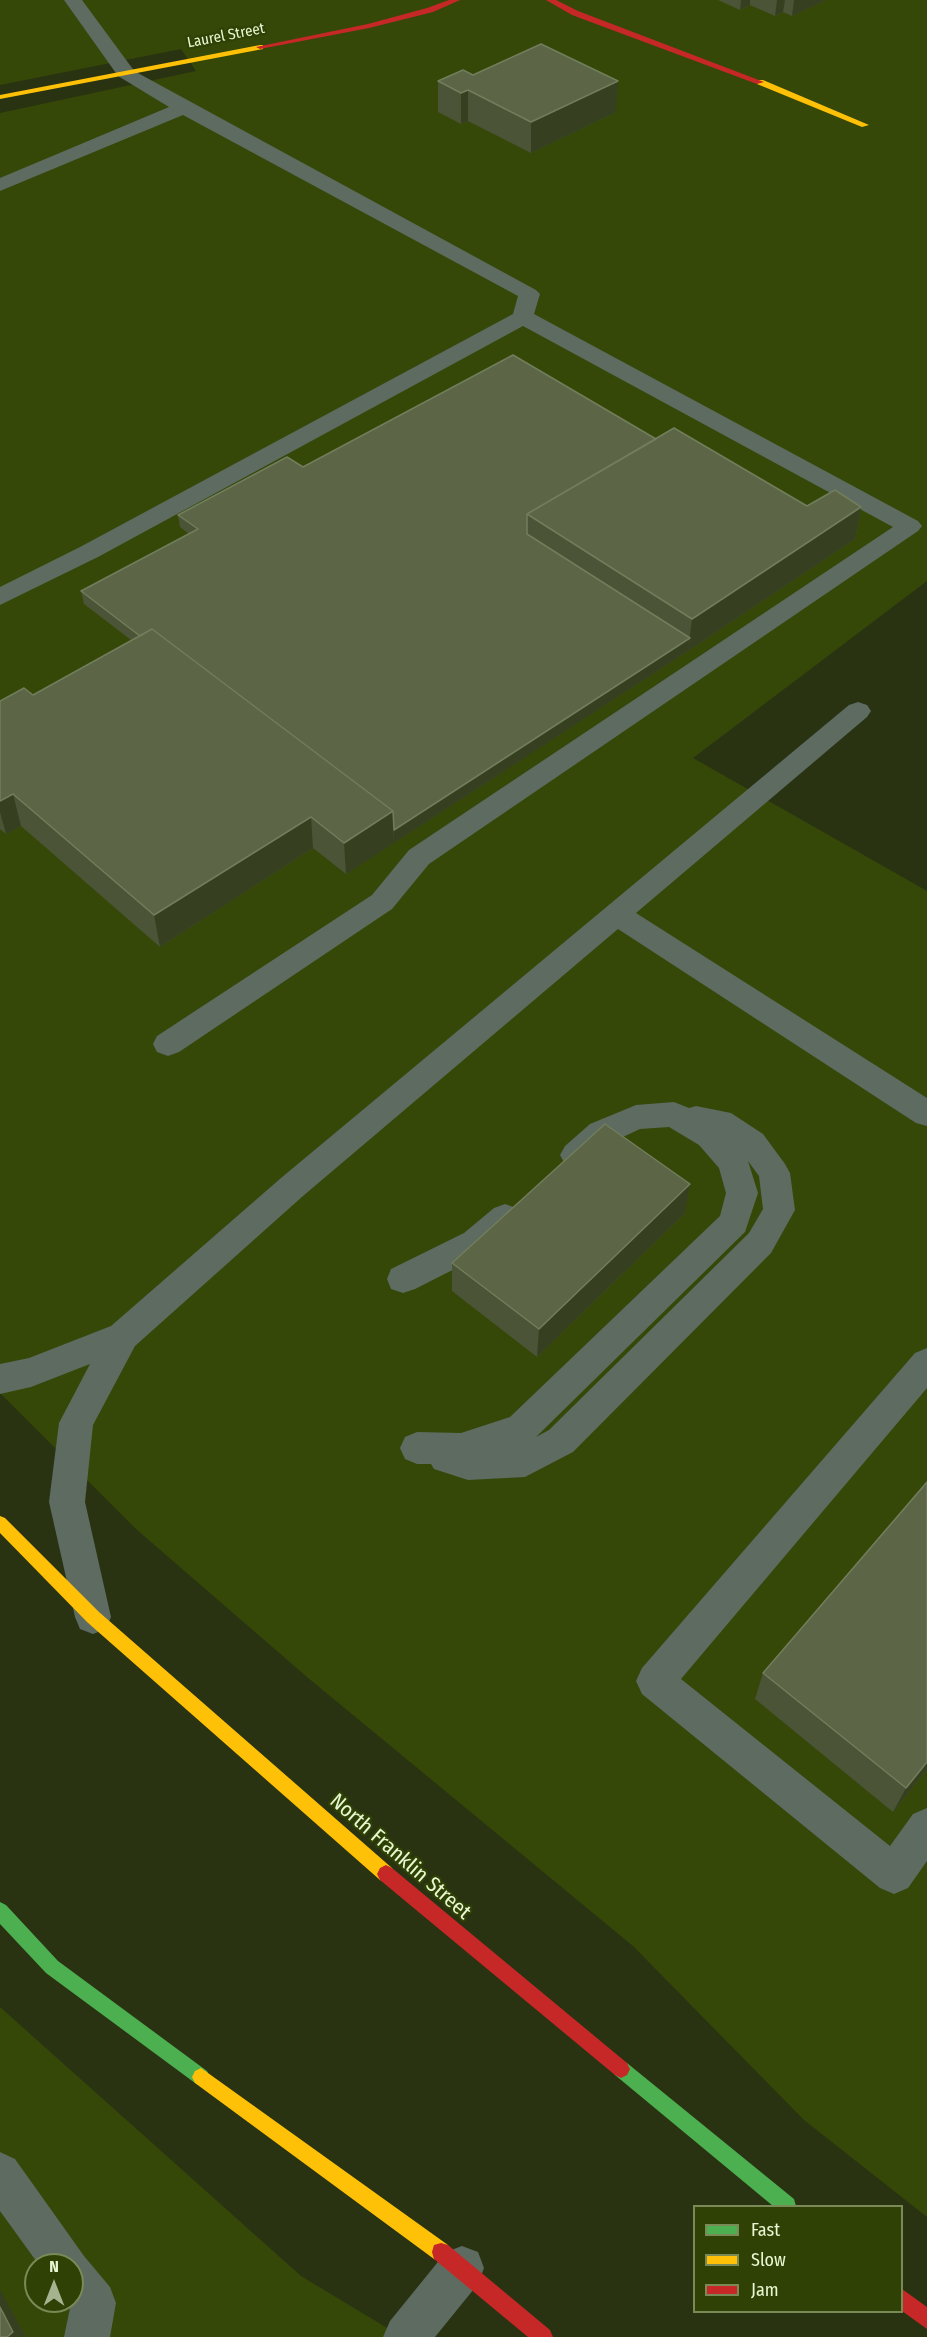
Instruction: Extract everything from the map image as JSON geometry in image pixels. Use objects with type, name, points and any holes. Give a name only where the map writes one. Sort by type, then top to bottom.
[{"type":"street","points":[[73,0],[125,72]]},
{"type":"street","name":"Laurel Street","points":[[0,97],[369,26],[430,10],[456,0]]},
{"type":"street","points":[[550,0],[607,26],[734,72],[865,125]]},
{"type":"street","name":"North Franklin Street","points":[[0,1523],[93,1617],[398,1885],[787,2205]]},
{"type":"street","points":[[0,1911],[52,1967],[462,2268],[543,2337]]},
{"type":"street","points":[[903,2300],[927,2319]]},
{"type":"lane","points":[[0,597],[89,552],[523,317],[529,294],[125,72]]},
{"type":"lane","points":[[0,185],[185,107]]},
{"type":"lane","points":[[168,1044],[382,902],[418,857],[910,526],[523,317]]},
{"type":"lane","points":[[0,1379],[31,1372],[123,1336],[292,1187],[858,711]]},
{"type":"lane","points":[[617,915],[927,1114]]},
{"type":"lane","points":[[417,1448],[468,1464],[525,1461],[561,1440],[760,1243],[779,1210],[774,1173],[752,1143],[720,1122],[674,1114],[636,1117],[601,1133],[556,1173]]},
{"type":"lane","points":[[403,1278],[475,1243],[529,1196]]},
{"type":"lane","points":[[93,1617],[67,1502],[76,1423],[123,1336]]},
{"type":"lane","points":[[927,1363],[655,1681],[894,1874],[927,1828]]},
{"type":"lane","points":[[0,2174],[57,2253]]},
{"type":"lane","points":[[406,2337],[462,2268]]},
{"type":"lane","points":[[84,2289],[94,2303],[87,2337]]},
{"type":"shaded area","points":[[0,0],[927,0],[927,581],[693,758],[927,891],[927,2217],[804,2120],[633,1946],[307,1677],[136,1529],[0,1393],[0,113],[196,71],[181,49],[0,85]]},
{"type":"shaded area","points":[[0,2007],[301,2276],[402,2337],[0,2337]]},
{"type":"building","points":[[541,44],[618,81],[531,122],[468,90],[461,93],[438,81],[463,70],[473,75]]},
{"type":"building","points":[[513,355],[656,439],[527,514],[527,534],[690,638],[394,830],[393,811],[152,629],[140,636],[81,591],[198,529],[178,515],[287,457],[303,467]]},
{"type":"building","points":[[674,428],[807,506],[835,490],[861,507],[692,619],[527,514]]},
{"type":"building","points":[[152,629],[393,811],[344,843],[311,817],[154,915],[13,794],[0,801],[0,701],[24,688],[33,695]]},
{"type":"building","points":[[605,1124],[690,1184],[539,1329],[452,1263]]},
{"type":"building","points":[[927,1482],[927,1762],[906,1788],[763,1673]]},
{"type":"building","points":[[0,2307],[13,2332],[7,2337],[0,2337]]},
{"type":"traffic: fast","points":[[0,1911],[52,1967],[201,2077]]},
{"type":"traffic: fast","points":[[621,2069],[786,2205]]},
{"type":"traffic: slow","points":[[0,97],[260,47]]},
{"type":"traffic: slow","points":[[760,82],[865,125]]},
{"type":"traffic: slow","points":[[0,1523],[93,1617],[386,1874]]},
{"type":"traffic: slow","points":[[201,2077],[441,2252]]},
{"type":"traffic: jam","points":[[260,47],[369,26],[430,10],[456,0]]},
{"type":"traffic: jam","points":[[550,0],[575,13],[760,82]]},
{"type":"traffic: jam","points":[[386,1874],[621,2069]]},
{"type":"traffic: jam","points":[[441,2252],[543,2337]]},
{"type":"traffic: jam","points":[[903,2300],[927,2319]]}]
